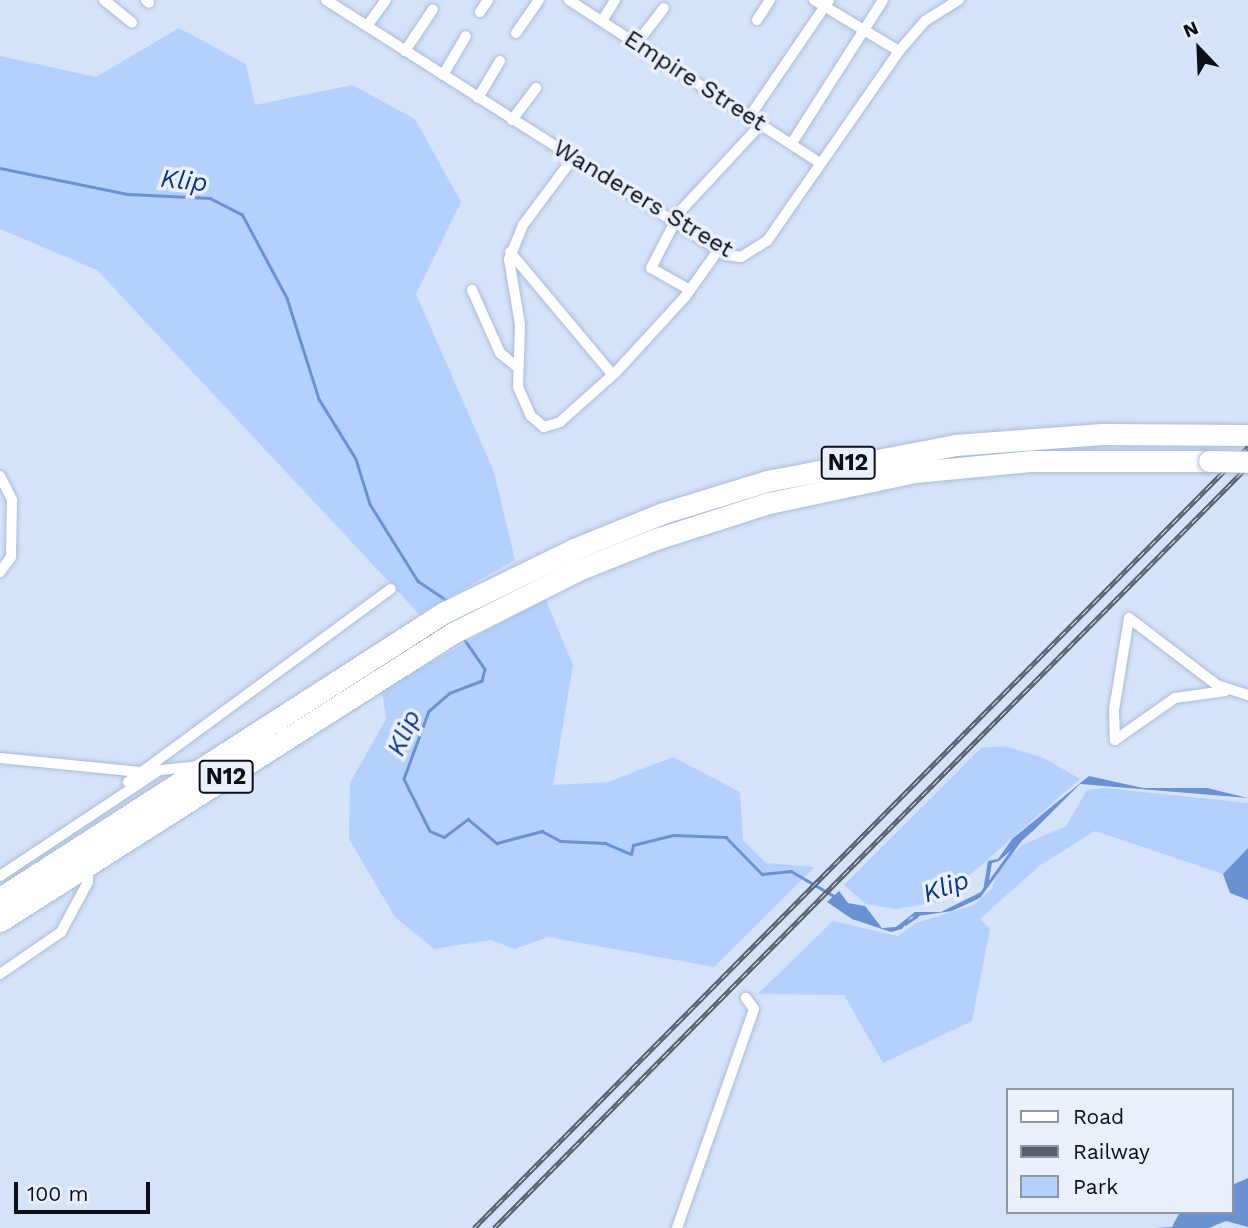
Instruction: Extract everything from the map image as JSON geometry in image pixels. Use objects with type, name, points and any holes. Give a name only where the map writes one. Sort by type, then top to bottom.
[{"type":"highway","name":"N12","points":[[0,898],[443,613],[482,592],[663,513],[841,464],[1024,438],[1241,435]]},
{"type":"highway","name":"N12","points":[[0,921],[453,633],[493,611],[667,535],[854,482],[1018,462],[1248,461]]},
{"type":"street","points":[[104,0],[132,23]]},
{"type":"street","points":[[367,26],[386,0]]},
{"type":"street","points":[[480,12],[488,0]]},
{"type":"street","points":[[516,33],[539,0]]},
{"type":"street","name":"Empire Street","points":[[569,0],[820,163]]},
{"type":"street","points":[[602,21],[615,0]]},
{"type":"street","points":[[757,20],[770,0]]},
{"type":"street","points":[[814,0],[826,3],[863,30],[899,51]]},
{"type":"street","points":[[792,143],[883,0]]},
{"type":"street","name":"Wanderers Street","points":[[332,1],[405,51],[673,221],[719,249],[741,257],[760,249],[899,51],[925,21],[959,0]]},
{"type":"street","points":[[750,116],[826,3]]},
{"type":"street","points":[[637,43],[664,8]]},
{"type":"street","points":[[405,51],[433,9]]},
{"type":"street","points":[[443,75],[466,36]]},
{"type":"street","points":[[478,98],[500,61]]},
{"type":"street","points":[[512,120],[536,89]]},
{"type":"street","points":[[690,290],[651,268],[673,221],[762,123]]},
{"type":"street","points":[[573,158],[527,218],[510,252],[520,325],[517,367],[523,402],[544,427],[559,422],[613,376],[690,290],[719,249]]},
{"type":"street","points":[[510,252],[613,376]]},
{"type":"street","points":[[472,290],[500,353],[517,367]]},
{"type":"street","points":[[0,476],[12,500],[11,557],[0,572]]},
{"type":"street","points":[[128,782],[391,589]]},
{"type":"street","points":[[1232,691],[1129,618],[1114,710],[1115,740],[1175,698],[1232,691],[1248,695]]},
{"type":"street","points":[[0,758],[140,772],[205,766]]},
{"type":"street","points":[[0,876],[163,768]]},
{"type":"street","points":[[0,974],[61,932],[88,881],[88,864]]},
{"type":"street","points":[[677,1228],[754,1009],[746,998]]},
{"type":"green space","points":[[179,28],[246,64],[255,105],[352,85],[415,119],[461,202],[416,294],[494,472],[515,560],[419,614],[97,270],[0,229],[0,56],[96,77]]},
{"type":"green space","points":[[545,598],[573,665],[553,785],[608,782],[673,757],[740,792],[743,840],[766,863],[815,867],[714,967],[548,937],[515,949],[491,940],[434,949],[395,917],[349,839],[350,783],[386,719],[382,690]]},
{"type":"green space","points":[[1004,746],[1044,758],[1080,779],[939,902],[896,909],[866,904],[844,885],[981,748]]},
{"type":"green space","points":[[1105,788],[1248,803],[1248,848],[1223,874],[1095,831],[1039,866],[980,919],[990,929],[972,1021],[883,1063],[844,995],[758,994],[833,921],[898,936],[916,923],[974,905],[992,888],[1000,865],[1022,845],[1066,826],[1087,790]]},
{"type":"shaded area","points":[[1089,776],[1143,788],[1207,788],[1248,798],[1080,784],[1035,829],[999,861],[992,863],[988,886],[978,899],[952,911],[911,917],[902,929],[891,932],[852,919],[827,902],[839,891],[848,903],[865,906],[882,928],[896,927],[915,912],[941,912],[983,891],[988,861],[998,859],[1012,839]]},
{"type":"shaded area","points":[[1248,848],[1248,900],[1230,893],[1223,874]]},
{"type":"shaded area","points":[[1248,1178],[1248,1227],[1226,1221],[1209,1228],[1156,1228],[1172,1227],[1179,1214],[1234,1214],[1234,1184]]},
{"type":"waterway","name":"Klip","points":[[0,168],[128,194],[210,198],[242,214],[287,298],[319,399],[356,459],[370,504],[418,581],[448,601]]},
{"type":"waterway","name":"Klip","points":[[462,636],[485,669],[482,681],[450,693],[429,711],[404,779],[430,831],[444,837],[468,819],[497,843],[542,831],[561,841],[605,843],[631,854],[633,845],[673,835],[726,837],[762,874],[791,871],[834,896]]},
{"type":"waterway","name":"Klip","points":[[979,896],[1021,838]]},
{"type":"waterway","name":"Klip","points":[[905,924],[917,916]]},
{"type":"railway","points":[[474,1228],[1248,447]]},
{"type":"railway","points":[[494,1228],[1248,466]]}]
